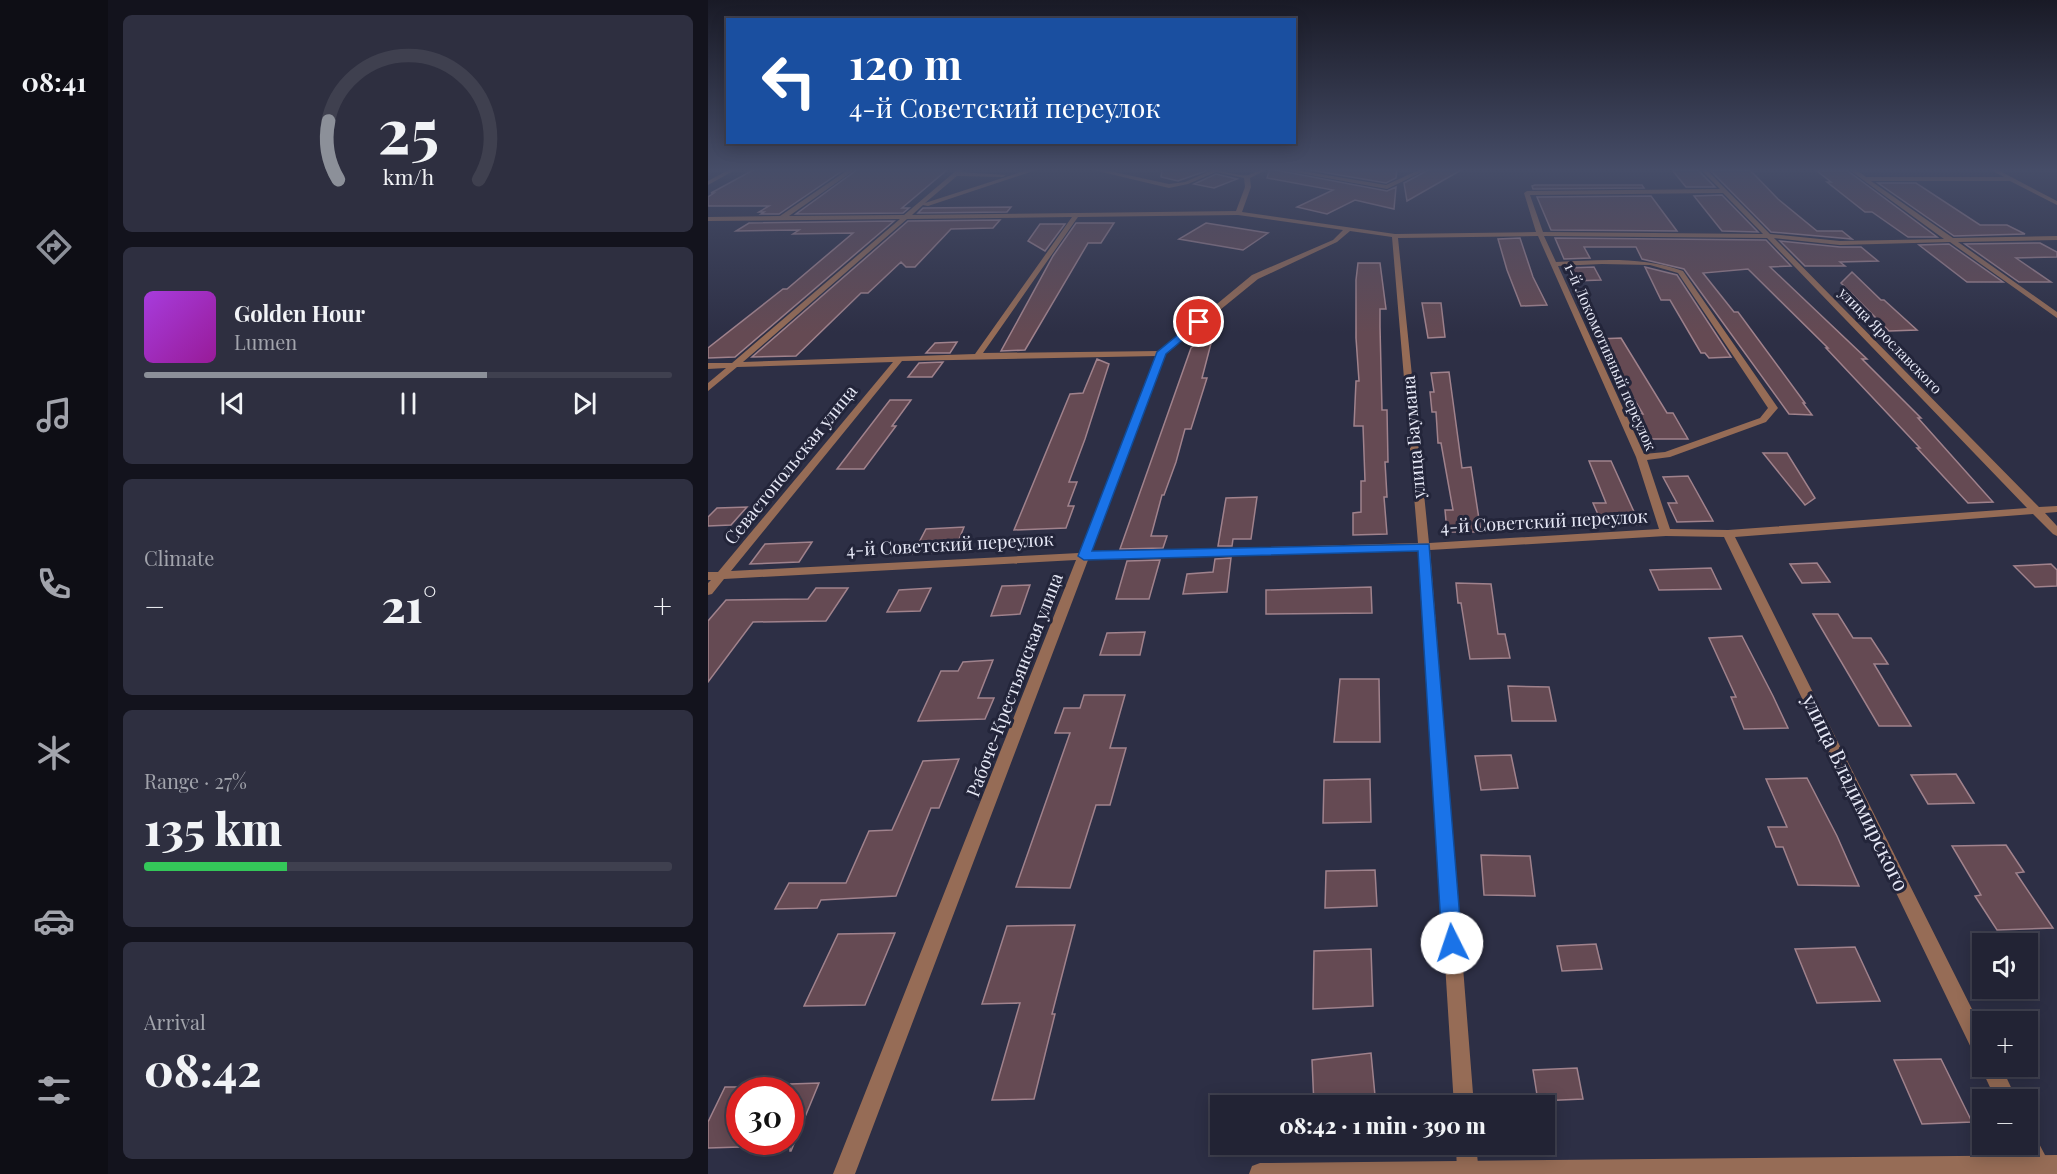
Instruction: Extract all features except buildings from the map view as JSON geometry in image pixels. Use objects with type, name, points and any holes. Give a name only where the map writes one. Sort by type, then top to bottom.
[{"type":"street","points":[[708,388],[899,224]]},
{"type":"street","points":[[977,356],[1070,224]]},
{"type":"street","points":[[1319,224],[1395,236],[1540,234],[1769,236],[1840,243],[2057,237]]},
{"type":"street","name":"1-й Локомотивный переулок","points":[[1537,224],[1641,457],[1666,532]]},
{"type":"street","name":"улица Ярославского","points":[[1757,224],[2057,532]]},
{"type":"street","points":[[1929,224],[2057,316]]},
{"type":"street","points":[[708,366],[1162,352],[1255,277],[1335,241],[1350,228]]},
{"type":"street","name":"улица Баумана","points":[[1395,236],[1424,547],[1463,1095]]},
{"type":"street","points":[[1553,264],[1646,262],[1665,265],[1681,272],[1773,408],[1763,420],[1666,455],[1641,457]]},
{"type":"street","name":"Рабоче-Крестьянская улица","points":[[844,1174],[1162,352]]},
{"type":"street","name":"Севастопольская улица","points":[[708,591],[899,360]]},
{"type":"street","name":"4-й Советский переулок","points":[[708,576],[1084,556],[1424,547],[1666,532],[1728,534],[2057,509]]},
{"type":"street","name":"улица Владимирского","points":[[1728,534],[1972,1030]]},
{"type":"street","points":[[1467,1155],[1468,1172]]},
{"type":"street","points":[[2037,1155],[2047,1169]]},
{"type":"street","points":[[1260,1174],[2047,1169]]},
{"type":"route","points":[[1199,322],[1162,352],[1084,556],[1424,547],[1452,943]]}]
